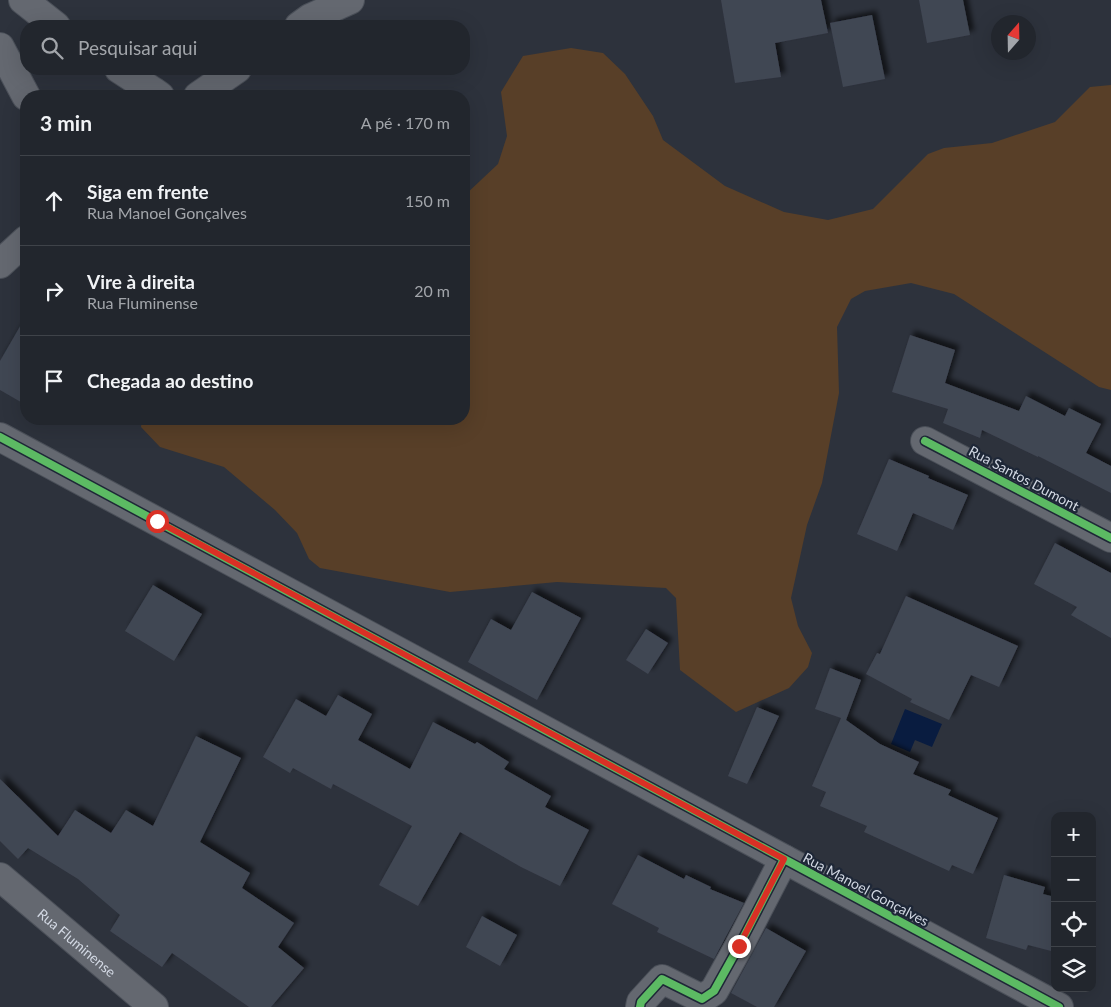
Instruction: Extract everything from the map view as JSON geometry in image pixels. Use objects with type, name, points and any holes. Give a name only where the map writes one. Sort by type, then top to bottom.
[{"type":"street","points":[[23,0],[48,20]]},
{"type":"street","points":[[307,20],[350,0]]},
{"type":"street","points":[[0,47],[23,90]]},
{"type":"street","points":[[129,75],[152,90]]},
{"type":"street","points":[[207,90],[229,75]]},
{"type":"street","points":[[0,264],[20,246]]},
{"type":"street","name":"Rua Manoel Gonçalves","points":[[0,437],[1059,1007]]},
{"type":"street","name":"Rua Santos Dumont","points":[[925,441],[1111,538]]},
{"type":"street","points":[[640,1007],[641,1002],[662,979],[702,1000],[714,991],[784,859]]},
{"type":"street","name":"Rua Fluminense","points":[[0,877],[154,1007]]},
{"type":"shaded area","points":[[571,48],[603,53],[625,74],[653,116],[663,140],[725,186],[784,212],[828,220],[873,209],[928,154],[944,148],[992,143],[1055,122],[1090,87],[1111,85],[1111,390],[1099,387],[954,294],[911,283],[865,291],[851,299],[837,327],[839,393],[822,483],[807,525],[791,598],[798,626],[812,653],[808,667],[789,688],[736,712],[680,670],[676,598],[666,588],[557,582],[450,592],[320,568],[309,559],[297,533],[275,510],[224,467],[160,447],[141,427],[141,425],[470,425],[470,190],[498,164],[507,136],[501,92],[523,56]]},
{"type":"water","points":[[905,709],[942,724],[932,747],[915,740],[910,752],[891,744]]},
{"type":"building","points":[[721,0],[821,0],[828,33],[775,43],[781,77],[735,83]]},
{"type":"building","points":[[919,0],[963,0],[970,35],[927,43]]},
{"type":"building","points":[[872,15],[885,79],[843,87],[830,23]]},
{"type":"building","points":[[20,326],[20,402],[0,390],[0,361]]},
{"type":"building","points":[[910,335],[955,350],[945,383],[1019,411],[1026,396],[1065,416],[1069,408],[1101,424],[1086,453],[1111,466],[1111,493],[982,430],[980,438],[943,423],[948,409],[892,392]]},
{"type":"building","points":[[889,459],[968,495],[953,530],[913,513],[897,551],[857,534]]},
{"type":"building","points":[[1055,543],[1111,573],[1111,638],[1071,615],[1077,607],[1034,584]]},
{"type":"building","points":[[153,585],[202,614],[174,661],[125,631]]},
{"type":"building","points":[[532,592],[581,618],[537,700],[468,662],[491,619],[511,630]]},
{"type":"building","points":[[906,596],[1018,646],[999,687],[971,675],[949,720],[910,702],[912,699],[866,674],[877,653],[880,654]]},
{"type":"building","points":[[646,629],[668,643],[648,674],[626,660]]},
{"type":"building","points":[[830,668],[861,680],[846,720],[880,744],[919,762],[913,774],[951,790],[948,795],[998,818],[973,874],[952,865],[949,871],[864,832],[867,826],[820,806],[826,792],[812,786],[841,718],[815,709]]},
{"type":"building","points":[[338,695],[372,714],[358,740],[410,769],[433,722],[475,744],[477,742],[509,762],[504,769],[551,796],[545,807],[589,830],[560,886],[521,867],[460,832],[418,906],[379,885],[412,826],[333,784],[331,789],[293,768],[290,773],[263,757],[296,699],[326,716]]},
{"type":"building","points":[[757,707],[779,716],[747,784],[728,776]]},
{"type":"building","points":[[196,736],[241,758],[200,842],[250,873],[242,888],[294,923],[278,947],[304,968],[271,1007],[249,1007],[172,953],[162,967],[110,931],[120,915],[78,879],[28,848],[18,859],[0,841],[0,779],[58,836],[75,810],[111,833],[126,810],[153,826]]},
{"type":"building","points":[[638,855],[684,879],[686,875],[711,887],[710,889],[744,903],[714,959],[657,932],[659,928],[612,904]]},
{"type":"building","points":[[1004,875],[1045,887],[1043,894],[1051,896],[1051,951],[1028,945],[1026,950],[986,938]]},
{"type":"building","points":[[482,916],[517,935],[500,966],[466,947]]},
{"type":"building","points":[[766,928],[806,951],[774,1007],[757,1007],[731,993]]},
{"type":"cycle path","points":[[0,437],[1059,1007]]},
{"type":"cycle path","points":[[925,441],[1111,538]]},
{"type":"cycle path","points":[[640,1007],[641,1002],[662,979],[702,999],[714,991],[784,859]]},
{"type":"route","points":[[157,521],[784,859],[739,946]]}]
